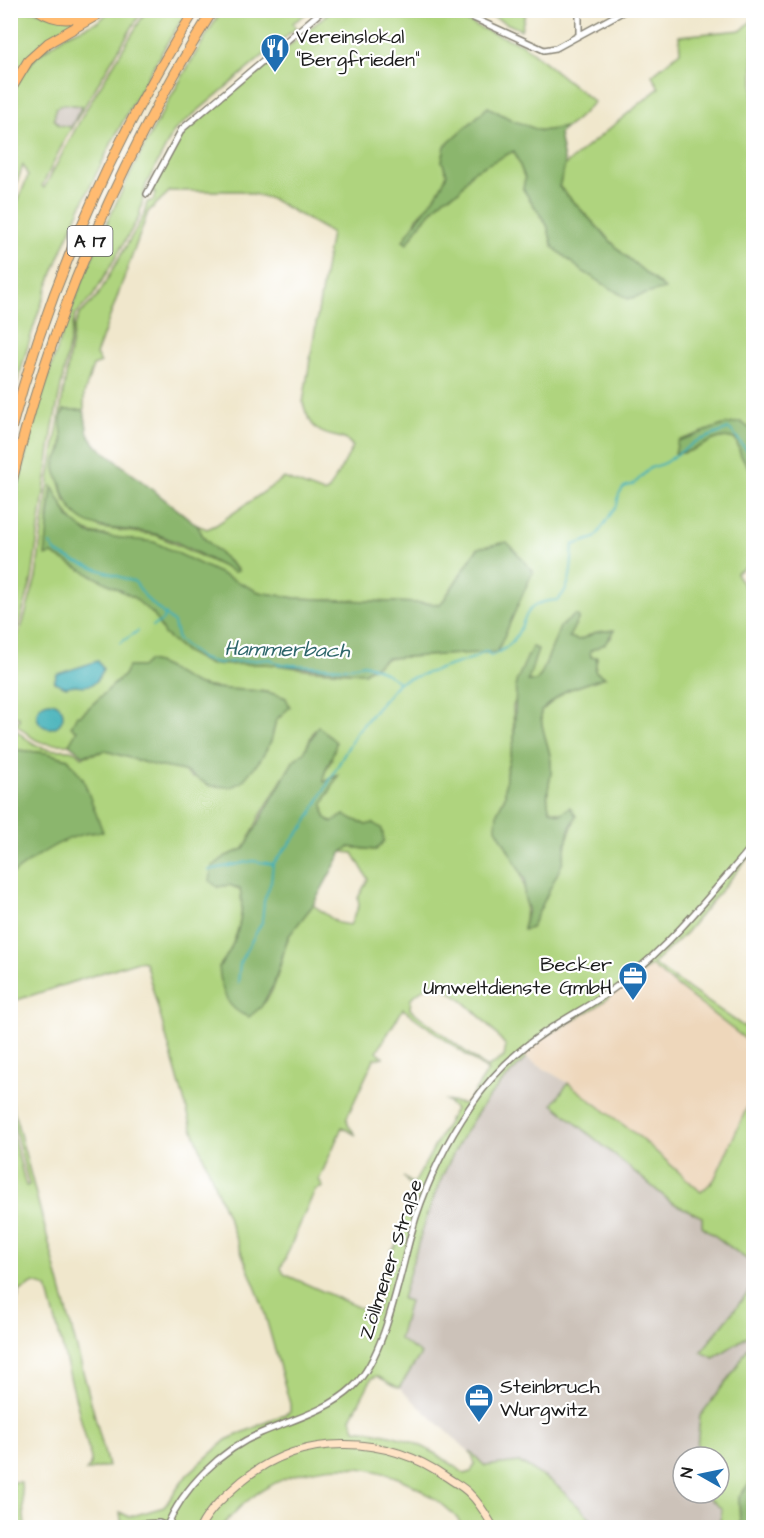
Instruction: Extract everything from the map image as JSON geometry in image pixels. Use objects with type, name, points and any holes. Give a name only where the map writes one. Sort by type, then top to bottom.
[{"type":"highway","points":[[38,10],[66,20],[86,16],[94,10]]},
{"type":"highway","points":[[10,91],[28,61],[48,43],[106,10]]},
{"type":"highway","name":"A 17","points":[[10,433],[44,321],[87,211],[140,105],[195,10]]},
{"type":"highway","name":"A 17","points":[[10,490],[47,354],[94,231],[147,121],[213,10]]},
{"type":"main road","points":[[200,1527],[226,1494],[259,1467],[303,1449],[341,1443],[381,1446],[428,1463],[470,1493],[494,1527]]},
{"type":"street","points":[[147,194],[182,129],[323,10]]},
{"type":"street","points":[[456,10],[544,50],[556,48],[626,10]]},
{"type":"street","points":[[579,10],[577,28],[579,35]]},
{"type":"street","name":"Zöllmener Straße","points":[[167,1527],[184,1496],[208,1468],[258,1434],[296,1419],[353,1388],[376,1353],[414,1223],[428,1187],[457,1127],[488,1083],[523,1048],[610,992],[674,938],[753,844]]},
{"type":"street","points":[[65,1527],[159,1523],[167,1527]]},
{"type":"shaded area","points":[[63,104],[82,106],[71,127],[59,125],[54,119],[56,108]]},
{"type":"shaded area","points":[[651,966],[753,1045],[753,1094],[714,1180],[701,1193],[642,1139],[568,1083],[522,1055],[546,1036],[596,1007]]},
{"type":"shaded area","points":[[526,1058],[568,1083],[642,1139],[688,1211],[753,1244],[753,1338],[735,1370],[700,1416],[697,1445],[671,1445],[671,1505],[717,1505],[722,1509],[719,1527],[531,1527],[485,1466],[399,1388],[421,1355],[399,1339],[409,1301],[402,1299],[424,1218],[444,1167],[484,1103]]},
{"type":"green space","points":[[13,11],[34,11],[80,20],[62,30],[11,85]]},
{"type":"green space","points":[[110,11],[142,11],[67,135],[42,186],[44,188],[85,111],[146,11],[187,11],[147,78],[92,182],[60,254],[41,305],[11,404],[11,218],[28,176],[23,165],[11,200],[11,98],[16,84],[30,62],[66,35],[99,21]],"holes":[[[63,104],[82,106],[71,127],[59,125],[54,119],[56,108]]]},
{"type":"green space","points":[[221,11],[310,11],[293,23],[296,28],[174,131],[146,185],[139,217],[93,296],[75,315],[53,427],[32,579],[11,643],[9,557],[13,514],[26,454],[54,356],[93,254],[116,204],[165,107]]},
{"type":"green space","points":[[331,11],[445,11],[522,44],[594,102],[570,125],[546,131],[525,126],[488,107],[442,161],[447,174],[439,194],[417,218],[407,243],[444,198],[459,191],[472,172],[514,150],[525,179],[523,189],[547,225],[553,247],[664,289],[621,252],[559,186],[565,165],[659,88],[652,75],[680,52],[679,36],[742,30],[753,19],[753,431],[741,422],[723,425],[678,441],[676,453],[684,453],[714,440],[729,437],[736,440],[741,456],[753,473],[753,563],[736,573],[753,601],[753,852],[684,935],[653,964],[753,1033],[753,1045],[651,966],[596,1007],[546,1036],[522,1054],[526,1058],[483,1105],[468,1128],[443,1174],[425,1222],[402,1299],[409,1301],[399,1339],[421,1354],[399,1388],[377,1376],[372,1378],[351,1418],[355,1429],[386,1434],[413,1442],[439,1455],[465,1474],[471,1472],[475,1464],[470,1451],[485,1466],[519,1462],[554,1483],[600,1527],[463,1527],[455,1516],[440,1503],[423,1491],[397,1478],[370,1470],[343,1467],[315,1470],[289,1477],[264,1489],[241,1506],[222,1527],[122,1527],[120,1512],[129,1517],[164,1507],[187,1475],[226,1440],[290,1411],[262,1304],[192,1128],[145,962],[138,961],[11,1002],[10,875],[65,840],[102,832],[83,779],[68,759],[46,753],[18,750],[11,745],[11,726],[32,743],[47,749],[69,750],[82,757],[106,751],[153,765],[184,771],[192,778],[271,741],[276,719],[282,716],[286,698],[254,690],[221,689],[199,685],[161,665],[148,661],[142,667],[128,667],[124,675],[81,715],[75,736],[69,744],[38,741],[14,722],[19,721],[19,717],[13,717],[11,712],[11,650],[23,623],[36,577],[50,473],[74,328],[79,315],[97,297],[144,215],[147,202],[154,200],[155,192],[151,190],[179,137]],"holes":[[[170,191],[241,191],[272,199],[331,233],[303,403],[314,426],[321,432],[348,441],[353,447],[329,490],[324,493],[284,478],[216,525],[207,529],[197,525],[204,538],[238,570],[234,572],[156,535],[100,528],[65,501],[55,463],[61,450],[64,410],[84,410],[84,394],[93,366],[101,363],[96,355],[148,212]],[[52,488],[72,520],[85,530],[215,573],[259,592],[295,598],[441,604],[478,548],[533,571],[497,652],[387,658],[364,673],[311,670],[186,652],[164,634],[154,615],[133,597],[52,554],[48,518]],[[579,618],[568,637],[579,640],[597,632],[614,631],[611,638],[590,651],[591,657],[597,657],[595,671],[605,677],[565,691],[541,711],[551,763],[548,804],[550,810],[576,816],[545,899],[531,928],[523,929],[526,914],[524,884],[497,812],[505,796],[506,773],[514,741],[513,706],[538,650],[527,681],[536,681]],[[314,730],[332,759],[323,776],[324,783],[338,776],[323,804],[325,817],[332,822],[344,815],[366,825],[375,850],[349,847],[342,852],[353,853],[368,879],[358,898],[359,906],[350,925],[338,923],[313,905],[290,935],[277,979],[268,998],[254,1011],[219,967],[230,950],[238,930],[242,909],[240,889],[229,885],[217,887],[226,856],[244,849],[260,816],[294,760],[304,752]],[[431,983],[441,986],[472,1009],[491,1028],[506,1046],[504,1057],[487,1068],[410,1009],[411,998]],[[403,1009],[488,1071],[468,1102],[464,1104],[446,1101],[455,1109],[415,1182],[412,1183],[403,1177],[413,1188],[395,1247],[391,1250],[393,1256],[376,1312],[373,1314],[284,1274],[281,1268],[315,1190],[323,1187],[319,1180],[342,1127],[356,1135],[348,1125],[347,1117],[374,1059],[383,1057],[377,1051]]]},
{"type":"green space","points":[[480,11],[526,11],[521,30]]},
{"type":"green space","points":[[488,107],[512,120],[541,131],[567,127],[559,134],[565,165],[559,187],[621,252],[665,289],[628,299],[582,271],[553,247],[547,225],[523,189],[525,178],[514,151],[472,172],[459,191],[444,198],[422,222],[407,244],[403,241],[438,192],[447,174],[442,161],[445,146]]},
{"type":"green space","points":[[64,410],[84,410],[88,434],[96,445],[197,525],[204,538],[238,571],[234,572],[164,537],[140,531],[98,526],[76,515],[68,503],[55,469],[56,460],[63,445],[61,422]]},
{"type":"green space","points":[[741,422],[753,431],[753,473],[741,456],[736,440],[729,437],[714,440],[683,453],[675,453],[678,441],[723,425]]},
{"type":"green space","points":[[52,486],[69,518],[89,534],[154,542],[259,592],[295,598],[441,604],[478,548],[507,542],[533,571],[497,652],[387,658],[364,673],[265,664],[210,665],[186,652],[164,634],[154,615],[133,597],[52,554],[45,556]]},
{"type":"green space","points":[[575,615],[579,617],[569,637],[579,640],[597,632],[614,630],[605,644],[590,651],[591,657],[597,657],[595,671],[605,677],[565,691],[541,711],[551,763],[547,798],[550,810],[560,814],[570,807],[576,816],[569,830],[562,864],[531,928],[523,930],[528,909],[524,896],[525,880],[496,828],[497,813],[505,796],[506,773],[514,741],[516,682],[532,647],[538,649],[528,681],[536,681],[541,675],[560,627]]},
{"type":"green space","points":[[148,661],[161,665],[199,685],[265,692],[286,698],[290,707],[276,720],[271,741],[261,759],[242,782],[231,787],[210,786],[184,771],[153,765],[106,751],[83,755],[69,744],[77,730],[71,727],[77,715],[81,715],[124,675],[128,667],[142,667]]},
{"type":"green space","points":[[318,726],[336,742],[324,777],[324,782],[338,775],[323,804],[325,817],[332,822],[344,815],[366,825],[373,823],[382,829],[384,841],[376,850],[349,847],[342,852],[313,905],[288,937],[274,984],[261,1007],[249,1017],[241,1014],[226,998],[219,967],[230,950],[238,930],[242,909],[240,889],[229,885],[217,887],[210,881],[212,867],[226,856],[244,849],[294,760],[304,752]]},
{"type":"green space","points":[[11,745],[18,750],[46,753],[68,759],[83,779],[103,832],[66,840],[11,875]]},
{"type":"green space","points":[[568,1083],[642,1139],[701,1192],[714,1180],[753,1094],[753,1264],[702,1226],[702,1217],[671,1202],[553,1104]]},
{"type":"green space","points":[[11,1100],[108,1466],[86,1471],[91,1465],[91,1459],[47,1287],[34,1283],[20,1291],[11,1321],[11,1128],[26,1186],[29,1185],[11,1115]]},
{"type":"green space","points":[[753,1286],[753,1333],[714,1358],[701,1352]]},
{"type":"green space","points":[[753,1338],[753,1478],[739,1497],[740,1527],[719,1527],[722,1509],[717,1505],[731,1505],[731,1445],[697,1445],[700,1416],[735,1370]]},
{"type":"green space","points":[[753,1478],[753,1527],[740,1527],[739,1497]]},
{"type":"green space","points":[[10,1482],[21,1482],[25,1527],[11,1527]]},
{"type":"water","points":[[98,661],[103,669],[95,683],[66,687],[54,682],[57,674]]},
{"type":"water","points":[[50,702],[59,706],[63,715],[59,724],[50,728],[41,724],[37,715],[41,706]]},
{"type":"waterway","name":"Hammerbach","points":[[50,544],[56,552],[74,561],[135,582],[147,599],[174,623],[178,640],[202,659],[218,663],[271,659],[278,664],[345,668],[364,664],[379,669],[399,682],[474,658],[486,651],[491,656],[509,645],[531,609],[536,605],[558,600],[563,594],[569,581],[573,545],[595,538],[617,505],[619,494],[624,487],[634,484],[650,468],[663,464],[695,442],[729,429],[754,456]]},
{"type":"waterway","points":[[153,626],[163,620],[166,614]]},
{"type":"waterway","points":[[120,643],[138,631]]},
{"type":"waterway","points":[[238,983],[240,962],[262,922],[264,901],[271,882],[273,864],[305,825],[356,733],[399,682]]},
{"type":"waterway","points":[[209,870],[253,861],[273,864]]},
{"type":"place","name":"Vereinslokal \"Bergfrieden\"","points":[[275,74]]},
{"type":"place","name":"Becker Umweltdienste GmbH","points":[[633,1002]]},
{"type":"place","name":"Steinbruch Wurgwitz","points":[[479,1424]]}]
